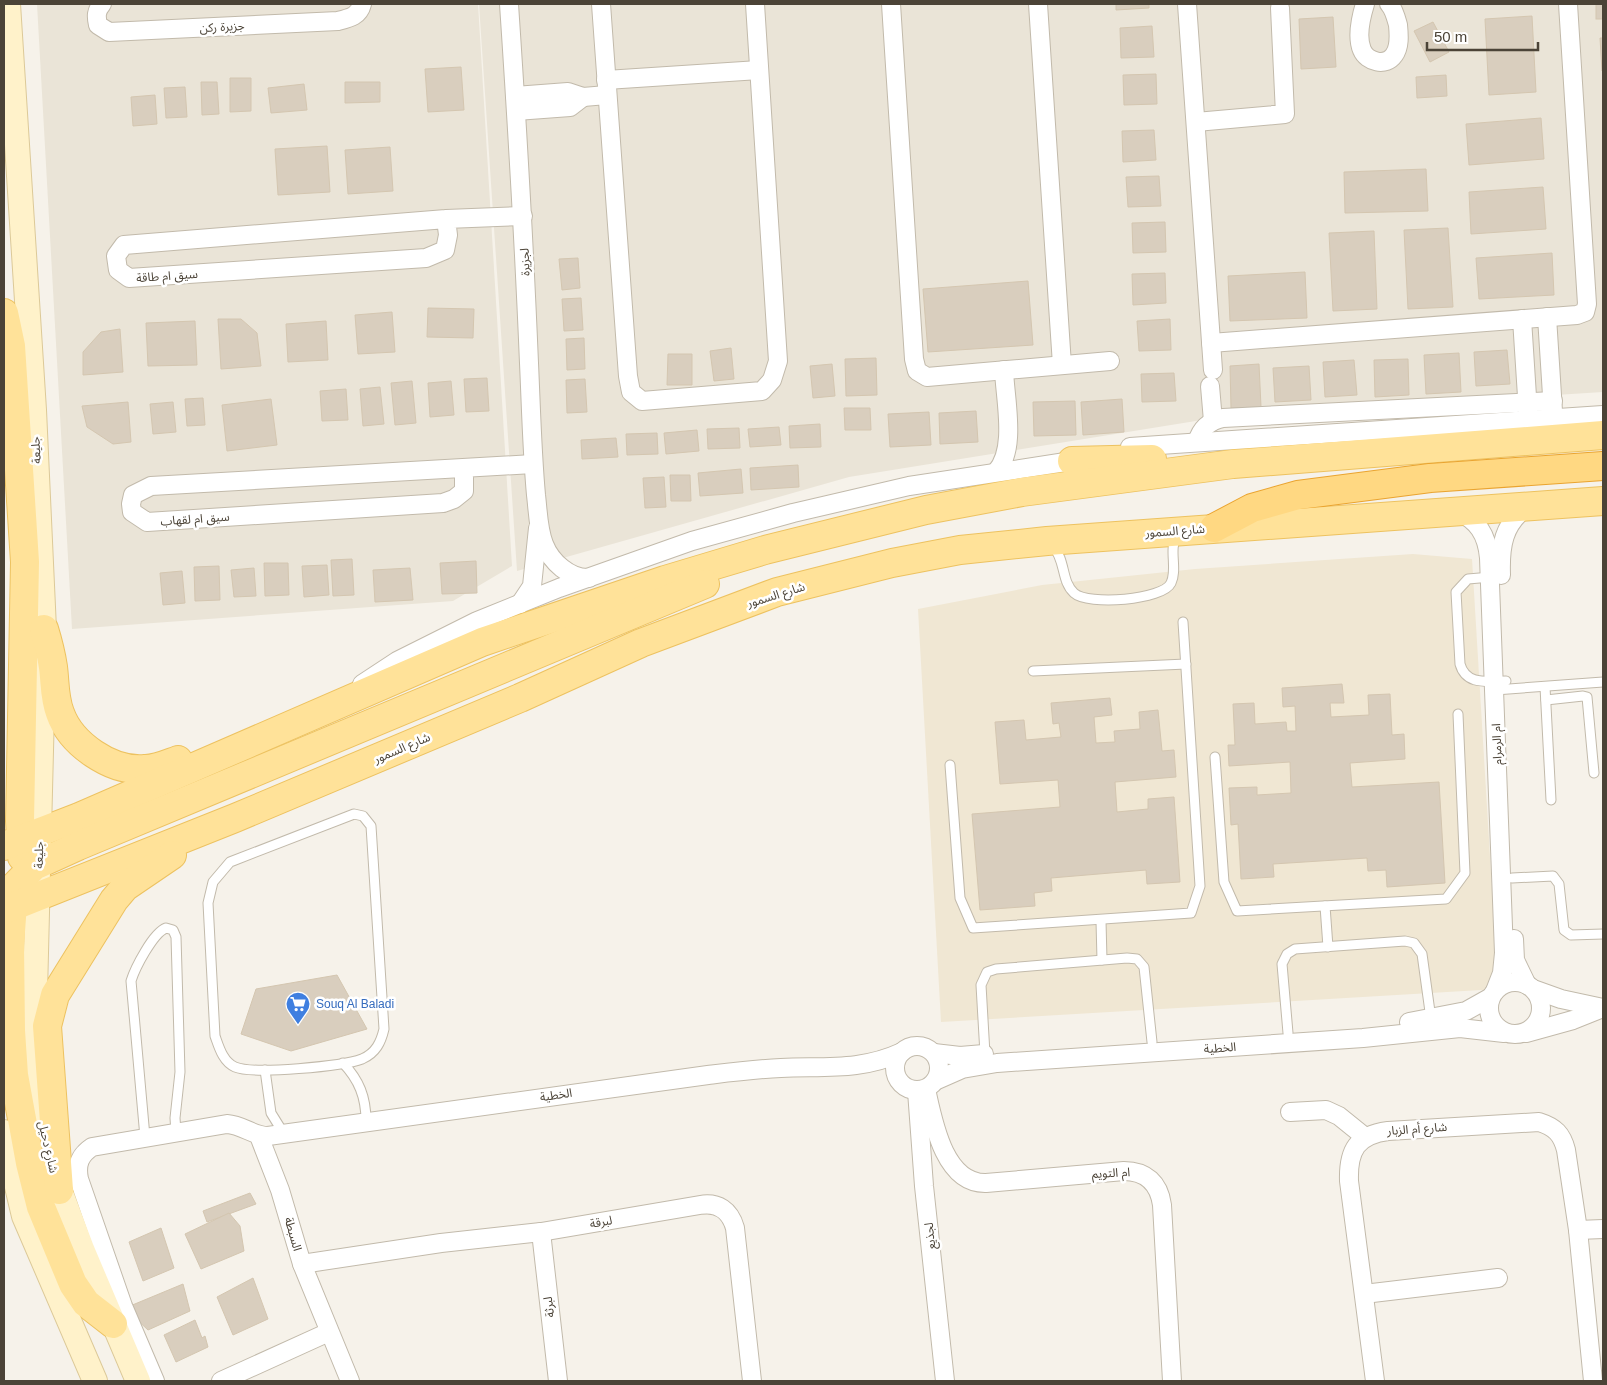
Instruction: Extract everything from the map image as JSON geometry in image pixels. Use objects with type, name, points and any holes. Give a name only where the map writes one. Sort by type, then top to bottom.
[{"type":"highway","points":[[1214,528],[1252,508],[1298,495],[1430,478],[1603,466]]},
{"type":"main road","name":"جليعة","points":[[8,4],[34,410],[44,629],[17,873]]},
{"type":"main road","points":[[4,313],[11,346],[26,562],[17,873],[10,945],[10,1031],[16,1084],[30,1164],[41,1207],[73,1284],[86,1303],[113,1324]]},
{"type":"main road","points":[[17,873],[79,817],[188,771],[323,710],[482,642],[665,580],[765,550],[926,510],[1022,492],[1234,464],[1603,435]]},
{"type":"main road","points":[[1072,461],[1173,459],[1234,464]]},
{"type":"main road","name":"شارع السمور","points":[[17,873],[188,837],[520,698],[641,643],[777,592],[892,563],[960,550],[1047,541],[1603,501]]},
{"type":"main road","points":[[17,873],[698,588],[765,550]]},
{"type":"main road","points":[[44,629],[50,648],[56,702],[67,727],[85,747],[122,767],[133,769],[154,768],[277,721],[323,710]]},
{"type":"main road","points":[[58,1190],[47,1026],[51,1005],[114,900],[125,887],[168,858],[188,837]]},
{"type":"main road","name":"شارع دحيل","points":[[17,873],[35,1060],[44,1130],[58,1190],[138,1381]]},
{"type":"main road","points":[[4,1132],[24,1216],[95,1381]]},
{"type":"street","name":"جزيرة ركن","points":[[102,4],[97,10],[96,18],[98,25],[109,32],[338,21],[351,18],[360,11],[362,4]]},
{"type":"street","name":"لجزيرة","points":[[508,4],[523,216],[533,464],[539,520],[544,544],[566,572],[579,578],[592,577]]},
{"type":"street","points":[[601,4],[631,392],[642,402],[762,391],[772,380],[778,361],[755,4]]},
{"type":"street","points":[[890,4],[914,359],[917,371],[926,377],[1110,361]]},
{"type":"street","points":[[1038,4],[1062,365]]},
{"type":"street","points":[[1188,4],[1211,343],[1213,421]]},
{"type":"street","points":[[1365,4],[1360,21],[1362,50],[1368,58],[1376,62],[1387,61],[1394,56],[1398,45],[1396,18],[1389,4]]},
{"type":"street","points":[[1211,343],[1547,318],[1577,315],[1585,312],[1587,304],[1568,4]]},
{"type":"street","points":[[1196,122],[1284,114],[1280,8]]},
{"type":"street","points":[[515,104],[570,107],[583,97],[606,87],[759,70]]},
{"type":"street","name":"سيق ام طاقة","points":[[446,219],[448,235],[445,250],[426,258],[129,278],[118,270],[116,256],[124,246],[446,219],[523,216]]},
{"type":"street","points":[[1547,318],[1554,419]]},
{"type":"street","points":[[1522,319],[1529,420]]},
{"type":"street","points":[[996,472],[1004,461],[1008,446],[1004,370]]},
{"type":"street","points":[[1197,442],[1204,427],[1213,421],[1229,418],[1553,400]]},
{"type":"street","points":[[323,710],[378,673],[444,636],[520,604],[692,541],[793,513],[909,486],[1072,461],[1105,449],[1603,415]]},
{"type":"street","points":[[1008,446],[1020,459],[1033,467]]},
{"type":"street","name":"سيق ام لقهاب","points":[[464,469],[464,491],[454,500],[443,503],[147,522],[132,512],[131,504],[133,495],[151,486],[533,464]]},
{"type":"street","name":"ام الرمرام","points":[[1495,576],[1504,536],[1513,518],[1529,505]]},
{"type":"street","name":"ام الرمرام","points":[[1456,511],[1472,520],[1484,534],[1488,543],[1495,576],[1512,878],[1514,951],[1518,969],[1530,987]]},
{"type":"street","name":"لجزيرة","points":[[520,604],[532,586],[539,520]]},
{"type":"street","name":"ام الرمرام","points":[[1493,994],[1502,973],[1504,953],[1501,685]]},
{"type":"street","points":[[1507,983],[1530,987],[1561,999],[1603,1008],[1557,1025],[1511,1035],[1498,1029],[1490,1018],[1489,1011],[1493,994],[1507,983]]},
{"type":"street","points":[[1525,1033],[1538,1021],[1541,1013],[1538,996],[1530,987]]},
{"type":"street","name":"الخطية","points":[[934,1053],[960,1056],[1288,1033],[1431,1019],[1466,1011],[1493,994]]},
{"type":"street","name":"الخطية","points":[[927,1086],[962,1069],[997,1063],[1354,1039],[1460,1028],[1504,1033]]},
{"type":"street","points":[[922,1046],[934,1053],[940,1066],[927,1086],[906,1088],[901,1084],[895,1071],[898,1057],[908,1048],[922,1046]]},
{"type":"street","name":"الخطية","points":[[259,1136],[744,1070],[853,1067],[878,1062],[902,1052]]},
{"type":"street","name":"الخطية","points":[[853,1067],[901,1084]]},
{"type":"street","name":"لجذيع","points":[[927,1086],[924,1186],[945,1381]]},
{"type":"street","name":"ام التويم","points":[[927,1086],[940,1142],[952,1164],[972,1182],[986,1183],[1124,1171],[1134,1171],[1151,1179],[1157,1187],[1162,1205],[1172,1381]]},
{"type":"street","points":[[1290,1112],[1326,1110],[1339,1116],[1365,1137],[1350,1156],[1349,1168],[1375,1381]]},
{"type":"street","name":"شارع أم الزبار","points":[[1365,1137],[1376,1132],[1398,1130],[1539,1122],[1549,1125],[1563,1140],[1578,1230],[1593,1381]]},
{"type":"street","name":"شارع دحيل","points":[[154,1381],[123,1306],[77,1171],[81,1156],[92,1147],[227,1124],[239,1126],[259,1136]]},
{"type":"street","name":"السبطة","points":[[259,1136],[280,1190],[302,1264],[350,1381]]},
{"type":"street","name":"لبرقة","points":[[302,1264],[441,1243],[541,1232],[700,1205],[715,1205],[723,1208],[733,1220],[735,1228],[752,1381]]},
{"type":"street","points":[[1578,1230],[1603,1229]]},
{"type":"street","name":"لبرثة","points":[[541,1232],[558,1381]]},
{"type":"street","points":[[1364,1294],[1498,1278]]},
{"type":"street","points":[[220,1381],[329,1332]]},
{"type":"lane","points":[[1047,541],[1061,556],[1070,588],[1080,598],[1098,600],[1158,594],[1168,588],[1173,577],[1173,546],[1178,531]]},
{"type":"lane","points":[[1495,576],[1468,579],[1459,586],[1456,598],[1461,670],[1473,680],[1501,685],[1545,687],[1603,682]]},
{"type":"lane","points":[[950,765],[960,898],[974,928],[1101,921],[1191,913],[1200,886],[1183,622]]},
{"type":"lane","points":[[1033,671],[1186,664]]},
{"type":"lane","points":[[1545,687],[1552,800]]},
{"type":"lane","points":[[1546,700],[1587,697],[1594,773]]},
{"type":"lane","points":[[1215,757],[1224,882],[1237,911],[1446,899],[1465,872],[1458,714]]},
{"type":"lane","points":[[354,814],[363,816],[371,826],[384,1029],[380,1046],[364,1058],[343,1063],[265,1070],[235,1067],[222,1054],[215,1036],[208,903],[213,882],[230,862],[354,814]]},
{"type":"lane","points":[[1512,878],[1553,876],[1559,884],[1564,930],[1571,935],[1603,934]]},
{"type":"lane","points":[[1325,906],[1328,947]]},
{"type":"lane","points":[[1101,921],[1102,960]]},
{"type":"lane","points":[[145,1138],[131,981],[137,965],[160,931],[166,928],[173,930],[176,937],[180,1072],[175,1118],[176,1132]]},
{"type":"lane","points":[[1288,1033],[1282,969],[1284,959],[1295,949],[1405,941],[1414,943],[1422,954],[1431,1019]]},
{"type":"lane","points":[[986,1054],[981,985],[987,972],[996,968],[1102,960],[1132,958],[1142,962],[1152,1042]]},
{"type":"lane","points":[[343,1063],[352,1072],[361,1089],[366,1108],[366,1121]]},
{"type":"lane","points":[[265,1070],[271,1113],[284,1134]]},
{"type":"shaded area","points":[[37,4],[478,4],[512,566],[453,601],[72,629]]},
{"type":"shaded area","points":[[479,4],[1603,4],[1603,392],[1233,415],[849,477],[517,571]]},
{"type":"shaded area","points":[[1413,554],[1472,559],[1498,989],[941,1022],[918,609],[1042,585],[1195,569]]},
{"type":"building","points":[[1116,4],[1149,4],[1149,8],[1116,10]]},
{"type":"building","points":[[1596,4],[1603,4],[1603,19],[1596,19]]},
{"type":"building","points":[[1532,16],[1536,92],[1489,95],[1485,19]]},
{"type":"building","points":[[1333,17],[1336,67],[1301,69],[1299,19]]},
{"type":"building","points":[[1433,22],[1449,52],[1430,62],[1414,31]]},
{"type":"building","points":[[1152,26],[1154,57],[1121,58],[1120,28]]},
{"type":"building","points":[[1600,38],[1603,38],[1602,71]]},
{"type":"building","points":[[461,67],[464,110],[428,112],[425,69]]},
{"type":"building","points":[[1156,74],[1157,104],[1124,105],[1123,75]]},
{"type":"building","points":[[1446,75],[1447,96],[1417,98],[1416,77]]},
{"type":"building","points":[[230,78],[251,78],[251,111],[230,112]]},
{"type":"building","points":[[201,82],[217,82],[219,114],[202,115]]},
{"type":"building","points":[[345,82],[380,82],[380,102],[345,103]]},
{"type":"building","points":[[304,84],[307,110],[271,113],[268,88]]},
{"type":"building","points":[[185,87],[187,117],[166,118],[164,88]]},
{"type":"building","points":[[155,95],[157,124],[133,126],[131,97]]},
{"type":"building","points":[[1541,118],[1544,159],[1469,165],[1466,124]]},
{"type":"building","points":[[1154,130],[1156,160],[1123,162],[1122,131]]},
{"type":"building","points":[[327,146],[330,192],[278,195],[275,149]]},
{"type":"building","points":[[390,147],[393,191],[348,194],[345,150]]},
{"type":"building","points":[[1426,169],[1428,211],[1345,213],[1344,172]]},
{"type":"building","points":[[1159,176],[1161,206],[1128,207],[1126,177]]},
{"type":"building","points":[[1543,187],[1546,229],[1471,234],[1469,192]]},
{"type":"building","points":[[1165,222],[1166,252],[1133,253],[1132,223]]},
{"type":"building","points":[[1448,228],[1453,307],[1408,309],[1404,230]]},
{"type":"building","points":[[1374,231],[1377,309],[1333,311],[1329,233]]},
{"type":"building","points":[[1552,253],[1554,295],[1479,299],[1476,258]]},
{"type":"building","points":[[578,258],[580,288],[562,290],[559,259]]},
{"type":"building","points":[[1305,272],[1307,318],[1230,321],[1228,276]]},
{"type":"building","points":[[1165,273],[1166,303],[1133,305],[1132,274]]},
{"type":"building","points":[[1028,281],[1033,345],[928,352],[923,289]]},
{"type":"building","points":[[581,298],[583,330],[564,331],[562,299]]},
{"type":"building","points":[[428,308],[474,309],[473,338],[427,337]]},
{"type":"building","points":[[392,312],[395,352],[358,354],[355,315]]},
{"type":"building","points":[[218,319],[241,319],[257,333],[261,366],[221,369]]},
{"type":"building","points":[[1170,319],[1171,350],[1139,351],[1137,321]]},
{"type":"building","points":[[195,321],[197,365],[148,366],[146,323]]},
{"type":"building","points":[[326,321],[328,360],[288,362],[286,324]]},
{"type":"building","points":[[120,329],[123,372],[83,375],[83,352],[101,332]]},
{"type":"building","points":[[584,338],[585,369],[567,370],[566,339]]},
{"type":"building","points":[[731,348],[734,379],[714,381],[710,351]]},
{"type":"building","points":[[1507,350],[1510,384],[1476,386],[1474,352]]},
{"type":"building","points":[[1459,353],[1461,392],[1426,394],[1424,355]]},
{"type":"building","points":[[668,354],[692,354],[692,385],[667,385]]},
{"type":"building","points":[[876,358],[877,395],[846,396],[845,359]]},
{"type":"building","points":[[1408,359],[1409,395],[1375,397],[1374,360]]},
{"type":"building","points":[[1354,360],[1357,395],[1325,397],[1323,362]]},
{"type":"building","points":[[832,364],[835,396],[813,398],[810,366]]},
{"type":"building","points":[[1259,364],[1261,407],[1231,408],[1230,366]]},
{"type":"building","points":[[1309,366],[1311,400],[1275,402],[1273,368]]},
{"type":"building","points":[[1174,373],[1176,401],[1142,402],[1141,374]]},
{"type":"building","points":[[487,378],[489,411],[466,412],[464,379]]},
{"type":"building","points":[[585,379],[587,412],[567,413],[566,380]]},
{"type":"building","points":[[412,381],[416,423],[395,425],[391,383]]},
{"type":"building","points":[[451,381],[454,415],[430,417],[428,383]]},
{"type":"building","points":[[380,387],[384,424],[363,426],[360,389]]},
{"type":"building","points":[[346,389],[348,420],[322,421],[320,391]]},
{"type":"building","points":[[203,398],[205,425],[187,426],[185,399]]},
{"type":"building","points":[[271,399],[277,445],[227,451],[222,405]]},
{"type":"building","points":[[1122,399],[1124,432],[1083,435],[1081,402]]},
{"type":"building","points":[[1075,401],[1076,435],[1034,436],[1033,402]]},
{"type":"building","points":[[128,402],[131,442],[113,444],[87,427],[82,406]]},
{"type":"building","points":[[173,402],[176,432],[153,434],[150,404]]},
{"type":"building","points":[[844,408],[870,408],[871,430],[845,430]]},
{"type":"building","points":[[976,411],[978,442],[940,444],[939,413]]},
{"type":"building","points":[[929,412],[931,445],[890,447],[888,414]]},
{"type":"building","points":[[820,424],[821,447],[790,448],[789,426]]},
{"type":"building","points":[[779,427],[781,445],[750,447],[748,429]]},
{"type":"building","points":[[739,428],[740,448],[708,449],[707,429]]},
{"type":"building","points":[[697,430],[699,451],[666,454],[664,433]]},
{"type":"building","points":[[657,433],[658,454],[627,455],[626,434]]},
{"type":"building","points":[[616,438],[618,457],[582,459],[581,440]]},
{"type":"building","points":[[798,465],[799,487],[751,490],[750,468]]},
{"type":"building","points":[[741,469],[743,493],[700,496],[698,473]]},
{"type":"building","points":[[670,475],[690,475],[691,501],[671,501]]},
{"type":"building","points":[[664,477],[666,507],[645,508],[643,478]]},
{"type":"building","points":[[352,559],[354,595],[333,596],[331,560]]},
{"type":"building","points":[[476,561],[477,593],[442,594],[440,563]]},
{"type":"building","points":[[264,563],[288,563],[289,595],[265,596]]},
{"type":"building","points":[[327,565],[329,595],[304,597],[302,566]]},
{"type":"building","points":[[219,566],[220,600],[195,601],[194,567]]},
{"type":"building","points":[[254,568],[256,596],[234,597],[231,570]]},
{"type":"building","points":[[410,568],[413,600],[375,602],[373,570]]},
{"type":"building","points":[[182,571],[185,603],[163,605],[160,573]]},
{"type":"building","points":[[1342,684],[1344,703],[1330,703],[1331,717],[1369,715],[1368,695],[1390,694],[1392,735],[1404,734],[1405,759],[1350,763],[1352,787],[1439,782],[1445,883],[1387,887],[1386,870],[1368,871],[1367,858],[1273,864],[1274,877],[1241,879],[1238,824],[1231,825],[1229,788],[1257,787],[1257,795],[1291,793],[1290,762],[1229,766],[1228,745],[1235,745],[1233,704],[1254,703],[1255,724],[1286,722],[1287,731],[1296,731],[1295,706],[1283,707],[1282,688]]},
{"type":"building","points":[[1110,698],[1112,715],[1094,717],[1096,743],[1115,742],[1114,731],[1140,729],[1139,712],[1158,710],[1162,751],[1174,750],[1176,777],[1115,782],[1117,812],[1148,809],[1148,799],[1174,797],[1180,882],[1147,884],[1146,870],[1051,878],[1052,891],[1034,893],[1035,906],[980,910],[972,814],[1060,807],[1058,780],[1000,784],[995,722],[1024,720],[1026,740],[1061,737],[1059,723],[1053,724],[1051,703]]},
{"type":"building","points":[[337,975],[367,1029],[291,1051],[241,1034],[256,989]]},
{"type":"building","points":[[250,1193],[256,1204],[207,1222],[203,1211]]},
{"type":"building","points":[[229,1213],[240,1226],[244,1251],[201,1269],[185,1234]]},
{"type":"building","points":[[161,1228],[174,1268],[143,1281],[129,1242]]},
{"type":"building","points":[[253,1278],[268,1319],[233,1335],[217,1297]]},
{"type":"building","points":[[183,1284],[190,1311],[148,1330],[132,1315],[130,1306]]},
{"type":"building","points":[[195,1320],[202,1338],[205,1336],[208,1347],[176,1362],[164,1335]]},
{"type":"place","name":"Souq Al Baladi","points":[[298,1025]]}]
